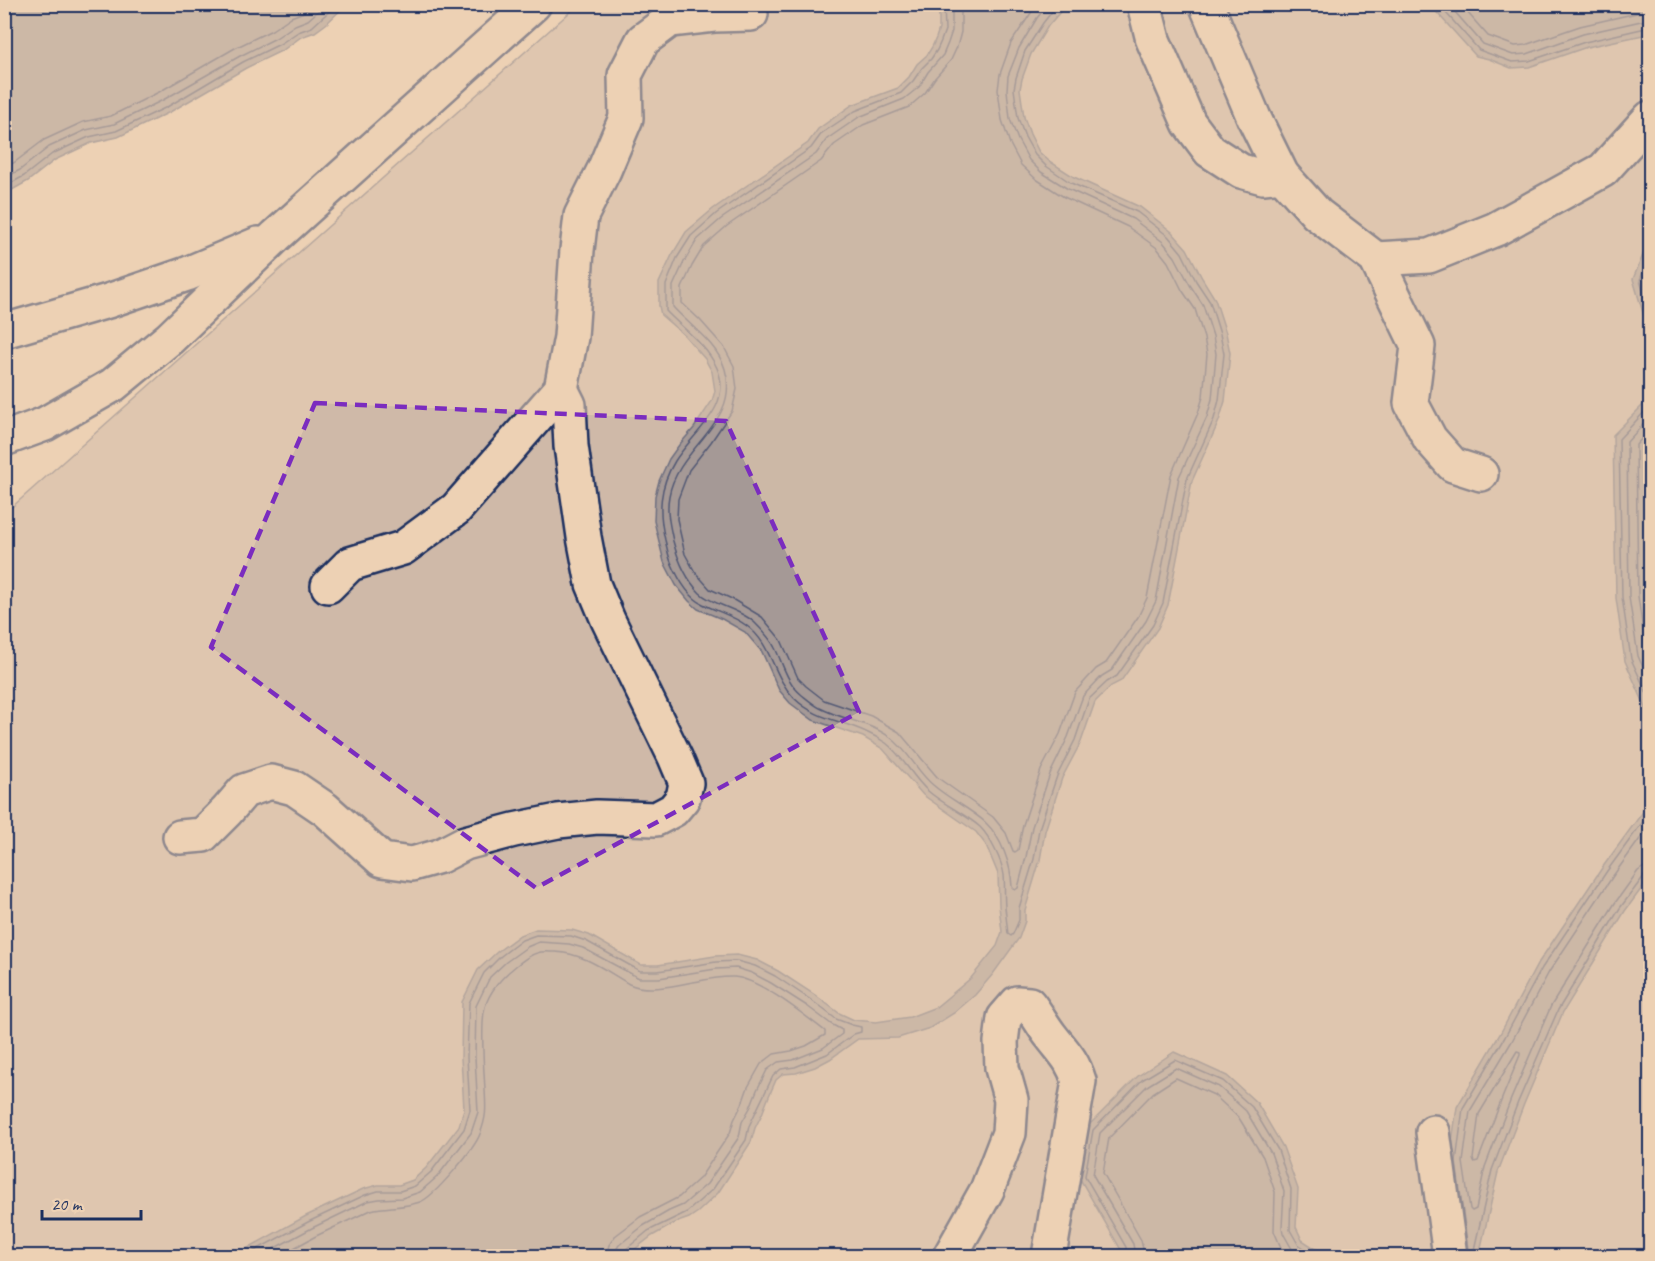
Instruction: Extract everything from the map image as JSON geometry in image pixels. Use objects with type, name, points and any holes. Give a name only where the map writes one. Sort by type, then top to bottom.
[{"type":"lane","points":[[4,439],[45,424],[113,385],[170,338],[276,236],[534,4]]},
{"type":"lane","points":[[328,586],[350,564],[403,548],[456,509],[561,389],[571,337],[581,216],[626,118],[625,75],[643,40],[670,20],[721,10],[751,14],[745,4]]},
{"type":"lane","points":[[1144,4],[1153,40],[1189,123],[1210,151],[1241,171],[1263,177],[1282,175]]},
{"type":"lane","points":[[1206,4],[1254,118],[1282,175],[1317,214],[1376,259],[1418,346],[1411,403],[1430,439],[1453,465],[1482,474]]},
{"type":"lane","points":[[1376,259],[1429,256],[1496,229],[1603,170],[1650,118]]},
{"type":"lane","points":[[4,331],[108,301],[276,236]]},
{"type":"lane","points":[[180,837],[203,835],[244,791],[271,782],[294,788],[325,809],[382,860],[412,864],[440,856],[465,843],[514,830],[558,821],[597,817],[656,819],[673,810],[683,798],[686,783],[593,584],[571,446],[569,405],[561,389]]},
{"type":"lane","points":[[950,1257],[987,1190],[1009,1133],[1011,1100],[1002,1068],[1001,1042],[1004,1018],[1017,1003],[1029,1004],[1035,1011],[1049,1034],[1074,1065],[1079,1081],[1049,1257]]},
{"type":"lane","points":[[1433,1132],[1450,1257]]},
{"type":"highlighted area","points":[[315,403],[726,421],[859,712],[536,888],[211,647]]},
{"type":"shaded area","points":[[578,5],[1650,5],[1650,1256],[5,1256],[5,506],[12,507]]},
{"type":"water","points":[[5,4],[346,5],[315,32],[301,37],[283,50],[246,68],[170,112],[118,137],[91,143],[55,160],[28,181],[5,194]]},
{"type":"water","points":[[939,5],[1066,5],[1048,26],[1031,54],[1022,79],[1020,89],[1024,117],[1030,134],[1039,152],[1049,161],[1074,177],[1140,207],[1172,232],[1187,249],[1215,299],[1230,353],[1225,401],[1219,421],[1192,481],[1168,605],[1158,628],[1121,681],[1111,686],[1095,702],[1081,742],[1062,778],[1045,831],[1040,860],[1019,938],[975,995],[954,1013],[930,1028],[898,1038],[858,1039],[815,1067],[796,1073],[783,1074],[776,1080],[751,1142],[718,1193],[698,1212],[652,1236],[626,1256],[235,1256],[306,1216],[363,1189],[378,1185],[399,1185],[413,1180],[426,1168],[459,1126],[464,1109],[461,1058],[462,1002],[478,970],[520,935],[536,929],[572,930],[589,935],[641,965],[737,955],[757,960],[778,971],[839,1013],[854,1020],[876,1022],[910,1017],[936,1007],[971,978],[997,946],[1002,932],[998,874],[986,845],[976,832],[923,795],[883,749],[863,737],[813,720],[790,703],[779,690],[762,652],[745,632],[698,609],[676,585],[664,562],[654,521],[655,496],[669,459],[694,428],[712,401],[715,391],[712,372],[705,359],[685,336],[661,315],[659,283],[672,255],[686,232],[713,209],[808,143],[818,129],[852,105],[898,88],[932,47],[939,29]]},
{"type":"water","points":[[1430,5],[1650,5],[1650,32],[1587,47],[1529,67],[1511,68],[1476,56]]},
{"type":"water","points":[[1650,238],[1650,375],[1646,323],[1633,279]]},
{"type":"water","points":[[1650,398],[1650,717],[1625,661],[1616,598],[1613,435]]},
{"type":"water","points":[[1650,802],[1650,877],[1625,911],[1563,1012],[1498,1172],[1479,1256],[1463,1256],[1449,1162],[1457,1107],[1537,965],[1602,868]]},
{"type":"water","points":[[1174,1052],[1227,1076],[1257,1103],[1283,1147],[1298,1189],[1296,1227],[1302,1240],[1327,1256],[1120,1256],[1121,1250],[1079,1177],[1088,1126],[1138,1076]]}]
